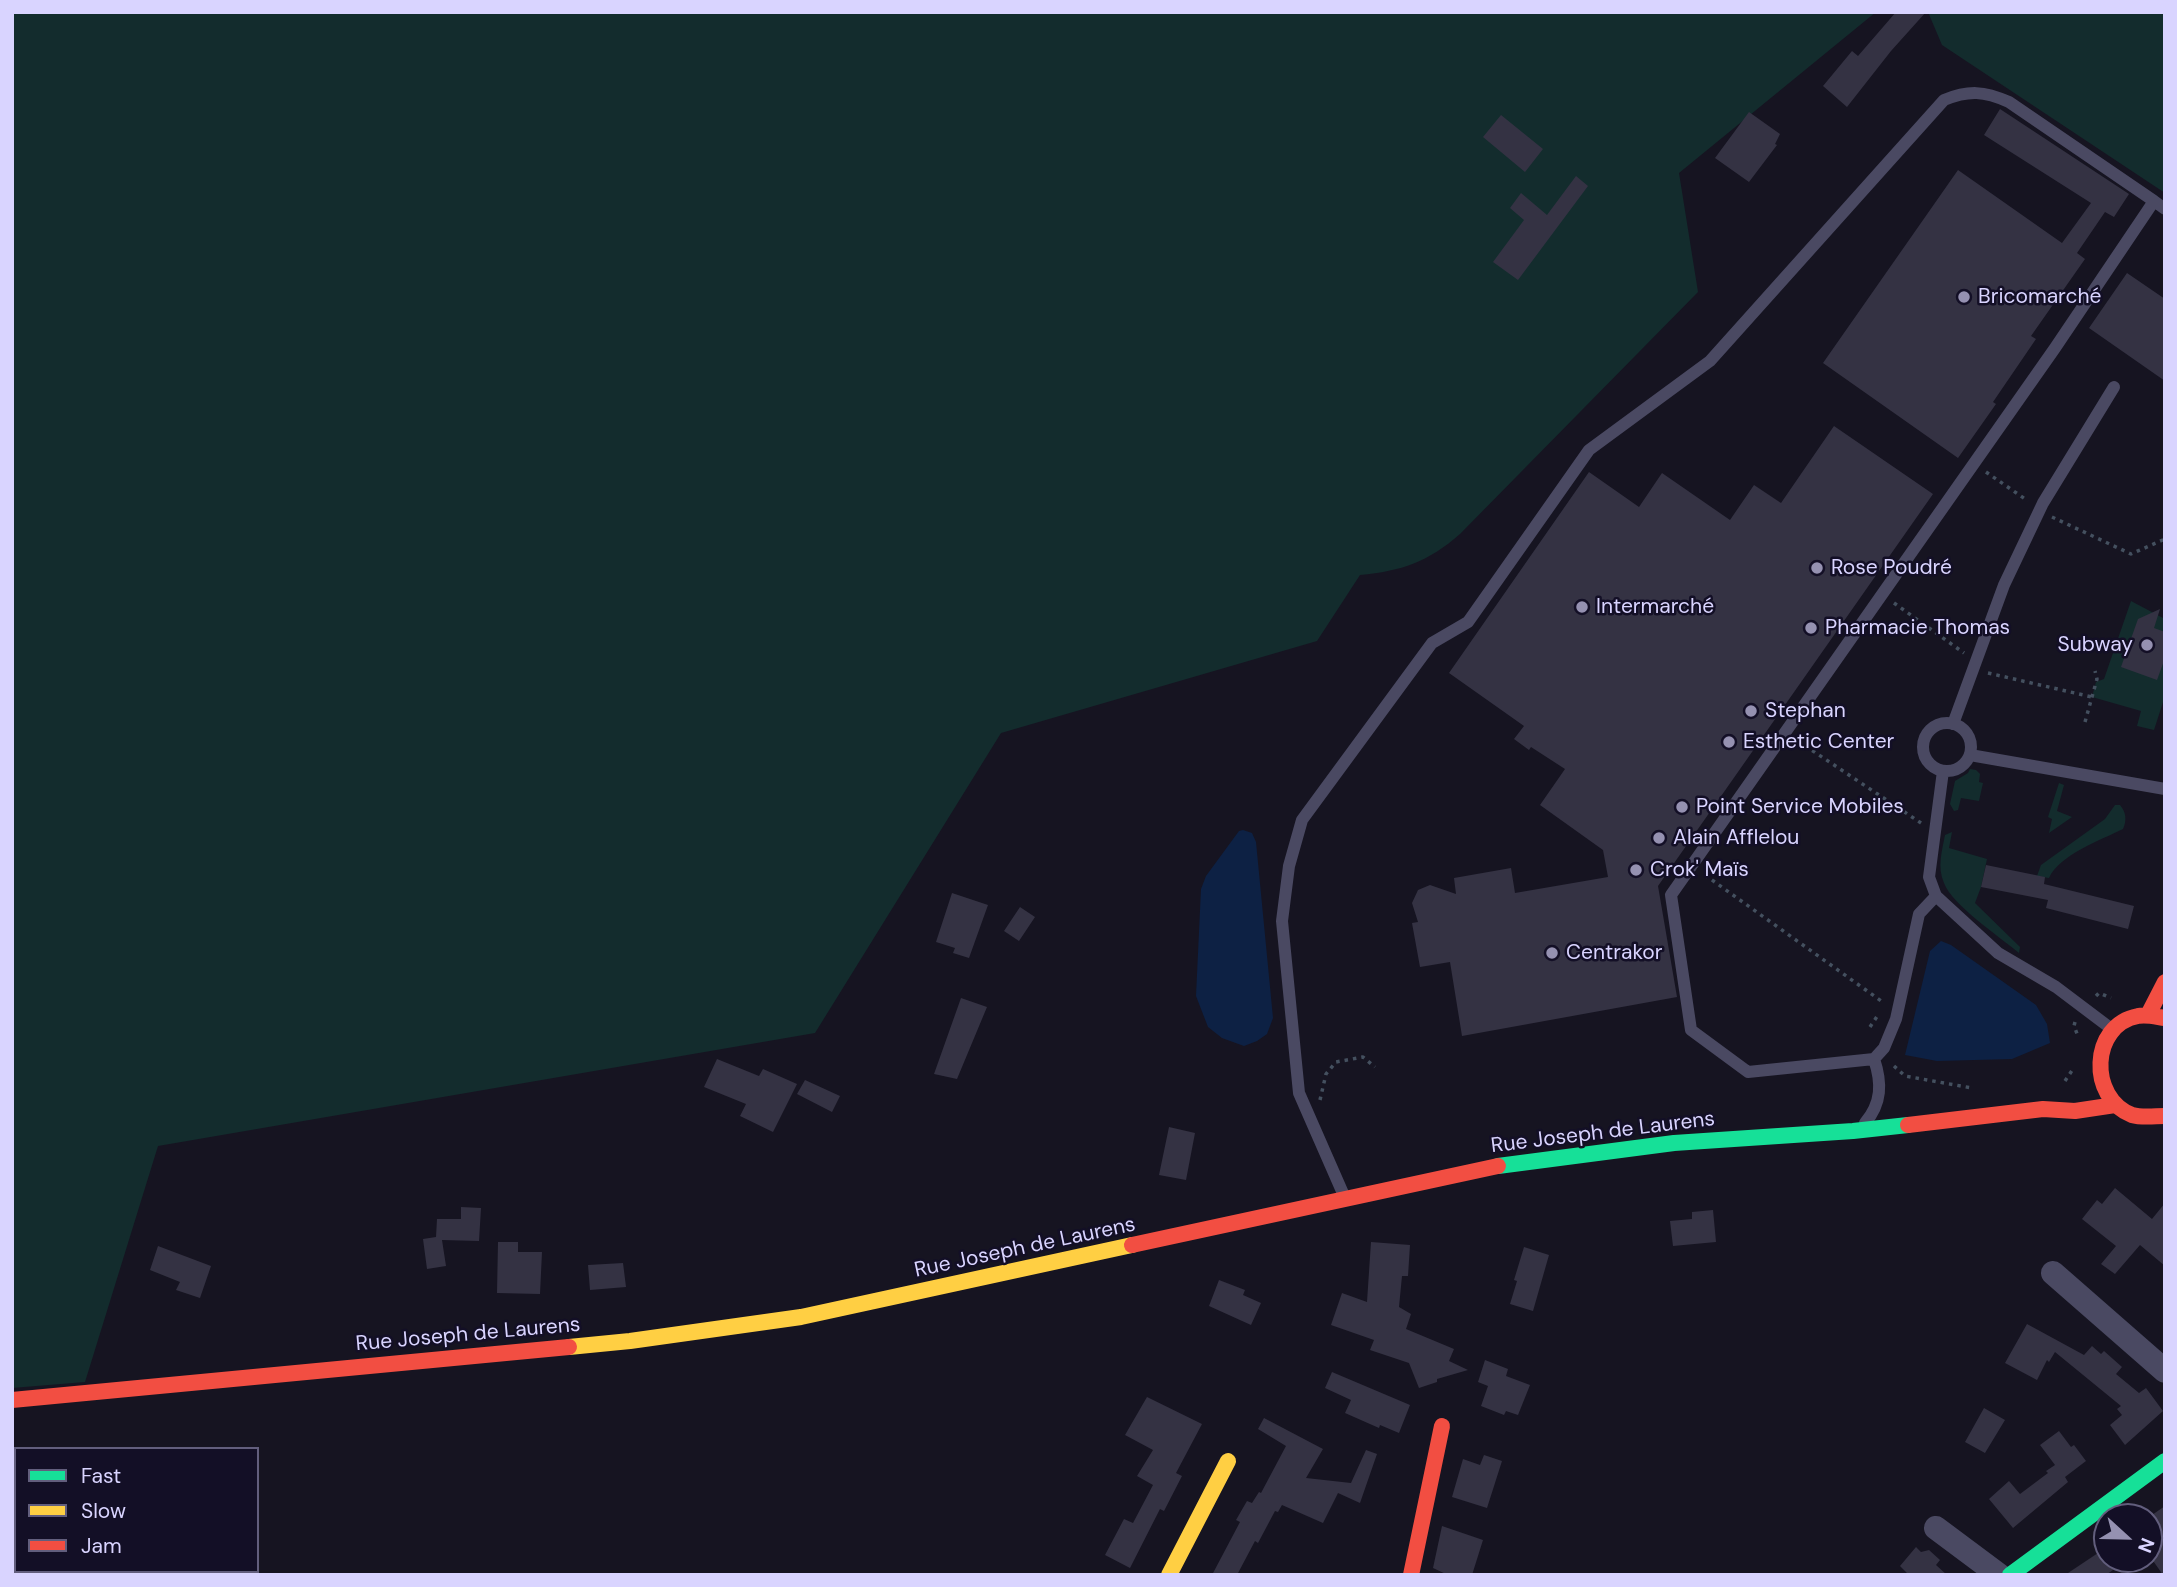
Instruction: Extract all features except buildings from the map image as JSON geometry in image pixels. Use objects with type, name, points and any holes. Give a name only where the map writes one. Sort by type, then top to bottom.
[{"type":"main road","points":[[2148,1015],[2165,982]]},
{"type":"main road","points":[[2165,1018],[2148,1015],[2123,1022],[2102,1048],[2093,1073],[2115,1105],[2125,1112],[2158,1117],[2165,1129]]},
{"type":"main road","name":"Rue Joseph de Laurens","points":[[2043,1109],[2070,1094]]},
{"type":"main road","name":"Rue Joseph de Laurens","points":[[12,1400],[630,1341],[801,1317],[1518,1162],[1674,1143],[1853,1131],[2043,1109],[2075,1111],[2115,1105]]},
{"type":"main road","points":[[1411,1575],[1442,1426]]},
{"type":"main road","points":[[1169,1575],[1228,1461]]},
{"type":"main road","points":[[2010,1575],[2165,1461]]},
{"type":"street","points":[[2053,1273],[2165,1371]]},
{"type":"street","points":[[1936,1528],[1999,1575]]},
{"type":"lane","points":[[1345,1198],[1299,1093],[1282,920],[1289,866],[1302,820],[1432,643],[1468,622],[1589,450],[1710,361],[1944,100],[1961,93],[1989,93],[2009,102],[2159,205],[1671,895],[1691,1030],[1748,1072],[1877,1056]]},
{"type":"lane","points":[[1953,723],[2004,585],[2040,508],[2114,387]]},
{"type":"lane","points":[[1953,723],[1966,732],[1971,747],[1970,755],[1959,768],[1943,771],[1936,768],[1926,757],[1924,742],[1931,729],[1953,723]]},
{"type":"lane","points":[[1970,755],[2165,789]]},
{"type":"lane","points":[[1943,771],[1929,877],[1937,896],[1998,953],[2056,987],[2114,1030]]},
{"type":"lane","points":[[1853,1131],[1866,1123],[1876,1109],[1881,1080],[1877,1056],[1896,1019],[1919,914],[1937,896]]},
{"type":"path","points":[[1974,464],[2048,515],[2131,554],[2165,539]]},
{"type":"path","points":[[2085,722],[2097,679],[2095,671]]},
{"type":"path","points":[[1783,735],[1795,745],[1799,740],[1935,832]]},
{"type":"path","points":[[1691,865],[1885,1004],[1870,1027]]},
{"type":"path","points":[[1877,1056],[1905,1076],[1973,1088],[1978,1095]]},
{"type":"path","points":[[1320,1142],[1318,1109],[1326,1074],[1336,1062],[1363,1057],[1375,1068]]},
{"type":"green space","points":[[12,12],[1876,12],[1679,173],[1698,292],[1460,534],[1437,552],[1414,564],[1360,575],[1317,641],[1001,733],[815,1033],[158,1146],[85,1382],[12,1388]]},
{"type":"green space","points":[[1928,12],[2165,12],[2165,193],[1942,45]]},
{"type":"green space","points":[[2131,601],[2165,619],[2165,696],[2154,730],[2137,726],[2141,711],[2092,697],[2096,682],[2104,679]]},
{"type":"green space","points":[[1970,769],[1980,774],[1979,782],[1983,783],[1979,801],[1961,798],[1958,810],[1954,811],[1950,804],[1955,781]]},
{"type":"green space","points":[[2059,783],[2064,785],[2057,811],[2072,817],[2049,833],[2052,819],[2048,817]]},
{"type":"green space","points":[[2115,805],[2120,805],[2125,813],[2123,829],[2071,855],[2049,878],[2037,876],[2041,865],[2105,819]]},
{"type":"green space","points":[[1952,832],[1949,848],[1987,859],[1975,903],[2020,947],[2019,953],[1966,911],[1944,883],[1941,859],[1945,835]]},
{"type":"water","points":[[1239,831],[1252,833],[1256,842],[1273,1018],[1267,1034],[1244,1046],[1222,1038],[1208,1027],[1196,996],[1201,889],[1206,876]]},
{"type":"water","points":[[1941,941],[1951,945],[2036,1005],[2047,1024],[2050,1043],[2012,1059],[1937,1061],[1905,1055],[1930,951]]},
{"type":"traffic: fast","points":[[1498,1166],[1674,1143],[1908,1125]]},
{"type":"traffic: fast","points":[[2010,1575],[2165,1461]]},
{"type":"traffic: slow","points":[[569,1347],[801,1317],[1132,1245]]},
{"type":"traffic: slow","points":[[1169,1575],[1228,1461]]},
{"type":"traffic: jam","points":[[2148,1015],[2165,982]]},
{"type":"traffic: jam","points":[[2165,1018],[2141,1015],[2122,1022],[2111,1033],[2103,1047],[2100,1062],[2102,1079],[2108,1094],[2118,1106],[2136,1116],[2165,1116]]},
{"type":"traffic: jam","points":[[1908,1125],[2043,1109],[2075,1111],[2115,1105]]},
{"type":"traffic: jam","points":[[1132,1245],[1498,1166]]},
{"type":"traffic: jam","points":[[12,1400],[569,1347]]},
{"type":"traffic: jam","points":[[1411,1575],[1442,1426]]},
{"type":"place","name":"Bricomarché","points":[[1964,297]]},
{"type":"place","name":"Rose Poudré","points":[[1817,568]]},
{"type":"place","name":"Intermarché","points":[[1582,607]]},
{"type":"place","name":"Pharmacie Thomas","points":[[1811,628]]},
{"type":"place","name":"Subway","points":[[2147,645]]},
{"type":"place","name":"Stephan","points":[[1751,711]]},
{"type":"place","name":"Esthetic Center","points":[[1729,742]]},
{"type":"place","name":"Point Service Mobiles","points":[[1682,807]]},
{"type":"place","name":"Alain Afflelou","points":[[1659,838]]},
{"type":"place","name":"Crok' Maïs","points":[[1636,870]]},
{"type":"place","name":"Centrakor","points":[[1552,953]]}]
